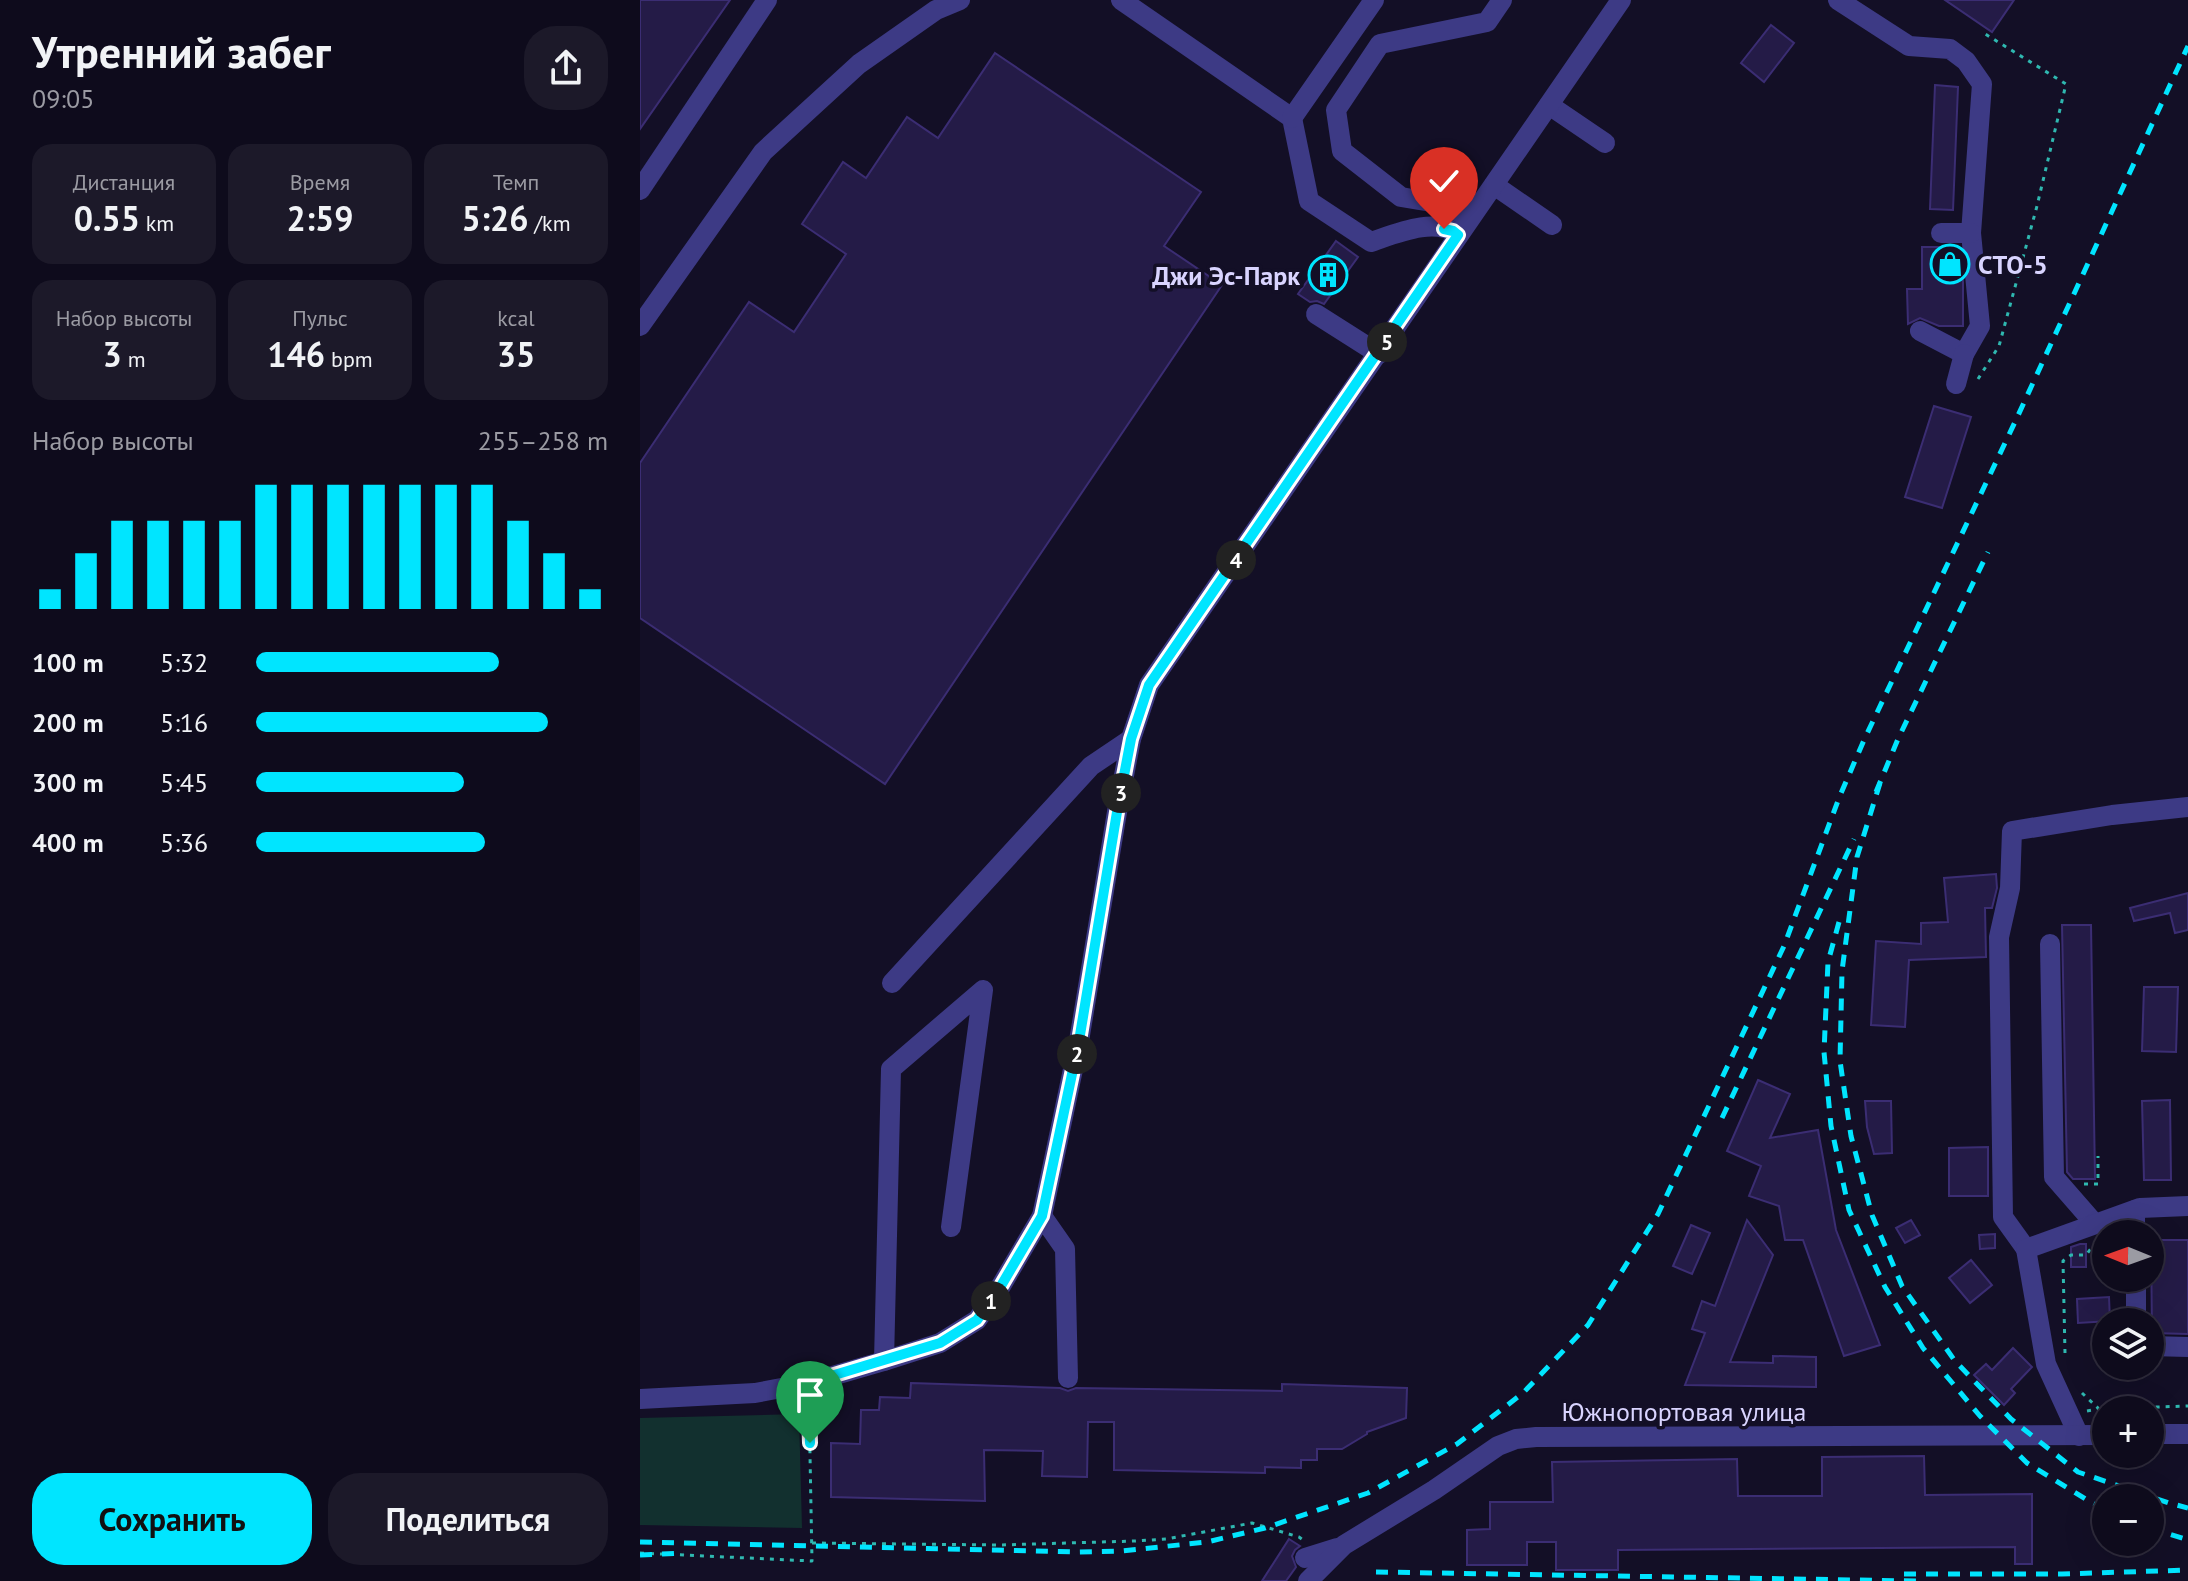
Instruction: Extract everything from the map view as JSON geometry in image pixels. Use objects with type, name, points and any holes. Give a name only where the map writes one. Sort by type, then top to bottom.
[{"type":"street","points":[[640,190],[767,0]]},
{"type":"street","points":[[640,326],[763,152],[859,64],[936,10],[960,0]]},
{"type":"street","points":[[1121,0],[1292,118],[1309,201],[1371,242],[1420,226],[1453,231],[1464,226]]},
{"type":"street","points":[[1292,118],[1374,0]]},
{"type":"street","points":[[1464,226],[1443,204],[1401,197],[1342,151],[1336,110],[1380,44],[1487,22],[1502,0]]},
{"type":"street","points":[[640,1399],[755,1393],[808,1383],[884,1361],[940,1343],[977,1320],[998,1291],[1042,1216],[1079,1041],[1131,739],[1149,685],[1621,0]]},
{"type":"street","points":[[1838,0],[1909,46],[1950,49],[1966,61],[1982,84],[1971,233],[1980,326],[1964,354],[1956,384]]},
{"type":"street","points":[[1549,105],[1605,143]]},
{"type":"street","points":[[1494,185],[1552,225]]},
{"type":"street","points":[[1941,233],[1971,233]]},
{"type":"street","points":[[1316,314],[1379,354]]},
{"type":"street","points":[[1920,331],[1964,354]]},
{"type":"street","points":[[892,983],[1091,766],[1131,739]]},
{"type":"street","points":[[2079,1436],[2046,1364],[2026,1249],[2003,1217],[1999,937],[2010,888],[2012,831],[2188,807]]},
{"type":"street","points":[[2050,944],[2054,1177],[2092,1221]]},
{"type":"street","points":[[884,1361],[891,1069],[983,990],[951,1227]]},
{"type":"street","points":[[2106,1220],[2135,1210],[2188,1206]]},
{"type":"street","points":[[2135,1210],[2135,1220]]},
{"type":"street","points":[[1042,1216],[1065,1249],[1068,1378]]},
{"type":"street","points":[[2026,1249],[2092,1225]]},
{"type":"street","points":[[2164,1346],[2188,1347]]},
{"type":"street","points":[[2164,1434],[2188,1434]]},
{"type":"street","name":"Южнопортовая улица","points":[[1308,1581],[1344,1545],[1434,1490],[1498,1446],[1516,1439],[2092,1436]]},
{"type":"street","points":[[1309,1556],[1344,1545]]},
{"type":"path","points":[[1956,384],[1971,390],[1999,346],[2066,84],[1982,32]]},
{"type":"path","points":[[2084,1184],[2098,1184],[2098,1156]]},
{"type":"path","points":[[2065,1365],[2063,1261],[2071,1255],[2086,1255]]},
{"type":"path","points":[[640,1553],[812,1561],[808,1383]]},
{"type":"path","points":[[2077,1389],[2099,1409],[2188,1406]]},
{"type":"path","points":[[812,1543],[1000,1545],[1135,1541],[1166,1539],[1252,1523],[1299,1537],[1308,1544],[1309,1556]]},
{"type":"green space","points":[[799,1414],[802,1528],[640,1525],[640,1418]]},
{"type":"building","points":[[640,0],[730,0],[640,129]]},
{"type":"building","points":[[1945,0],[2014,0],[1992,32]]},
{"type":"building","points":[[1771,25],[1794,43],[1764,82],[1741,63]]},
{"type":"building","points":[[995,53],[1201,192],[1164,246],[1222,285],[885,784],[640,618],[640,463],[749,302],[794,332],[846,254],[802,224],[843,162],[866,178],[907,117],[938,138]]},
{"type":"building","points":[[1935,85],[1958,87],[1953,210],[1930,209]]},
{"type":"building","name":"Джи Эс-Парк","points":[[1336,241],[1358,257],[1324,304],[1310,302],[1298,294]]},
{"type":"building","points":[[1922,247],[1959,247],[1963,326],[1939,326],[1920,318],[1908,324],[1907,289],[1922,289]]},
{"type":"building","points":[[1934,406],[1971,417],[1942,508],[1905,497]]},
{"type":"building","points":[[1996,874],[1997,888],[1992,908],[1985,908],[1986,957],[1909,960],[1905,1027],[1871,1025],[1876,941],[1921,944],[1921,923],[1948,922],[1944,878]]},
{"type":"building","points":[[2188,893],[2188,930],[2175,933],[2170,913],[2134,921],[2130,908]]},
{"type":"building","points":[[2062,925],[2091,925],[2095,1179],[2073,1179],[2067,1172]]},
{"type":"building","points":[[2144,987],[2178,987],[2176,1052],[2142,1051]]},
{"type":"building","points":[[1758,1080],[1790,1094],[1770,1138],[1818,1130],[1836,1230],[1880,1345],[1844,1356],[1803,1240],[1785,1240],[1779,1206],[1749,1196],[1761,1166],[1727,1151]]},
{"type":"building","points":[[2170,1100],[2171,1180],[2144,1180],[2142,1101]]},
{"type":"building","points":[[1865,1101],[1891,1101],[1892,1153],[1874,1154]]},
{"type":"building","points":[[1988,1147],[1988,1196],[1949,1196],[1949,1148]]},
{"type":"building","points":[[1747,1220],[1773,1255],[1730,1362],[1773,1363],[1773,1356],[1816,1357],[1816,1387],[1685,1385],[1705,1333],[1692,1329],[1702,1301],[1715,1306]]},
{"type":"building","points":[[1911,1220],[1920,1235],[1905,1243],[1896,1228]]},
{"type":"building","points":[[1691,1225],[1710,1233],[1692,1274],[1673,1266]]},
{"type":"building","points":[[1995,1234],[1995,1248],[1980,1249],[1979,1235]]},
{"type":"building","points":[[2164,1240],[2188,1240],[2188,1334],[2164,1333],[2164,1308],[2152,1308],[2152,1292],[2164,1292]]},
{"type":"building","points":[[2086,1244],[2086,1267],[2071,1267],[2071,1247]]},
{"type":"building","points":[[1971,1260],[1992,1285],[1970,1303],[1949,1278]]},
{"type":"building","points":[[2109,1297],[2109,1308],[2092,1308],[2092,1322],[2078,1323],[2077,1299]]},
{"type":"building","points":[[2013,1348],[2032,1367],[2011,1389],[2015,1393],[2004,1405],[1974,1375],[1986,1364],[1992,1370]]},
{"type":"building","points":[[911,1383],[1060,1388],[1068,1391],[1076,1388],[1282,1391],[1282,1384],[1407,1388],[1406,1418],[1367,1432],[1342,1449],[1317,1449],[1317,1460],[1301,1460],[1301,1468],[1265,1467],[1265,1473],[1114,1470],[1114,1422],[1088,1422],[1087,1477],[1042,1476],[1043,1451],[984,1450],[985,1501],[831,1497],[831,1443],[860,1444],[861,1410],[879,1410],[880,1397],[910,1398]]},
{"type":"building","points":[[1924,1456],[1925,1495],[2032,1494],[2032,1564],[2015,1564],[2015,1547],[1618,1550],[1618,1570],[1556,1570],[1556,1542],[1527,1542],[1527,1565],[1467,1565],[1467,1530],[1490,1529],[1490,1502],[1553,1502],[1552,1462],[1737,1459],[1738,1496],[1822,1496],[1822,1457]]},
{"type":"building","points":[[1289,1539],[1300,1546],[1292,1556],[1296,1567],[1286,1581],[1262,1581]]},
{"type":"railway","points":[[640,1542],[1079,1552],[1207,1542],[1265,1528],[1368,1493],[1457,1444],[1523,1393],[1588,1325],[1658,1214],[1784,946],[1864,740],[2188,46]]},
{"type":"railway","points":[[1876,792],[1898,739],[1988,552]]},
{"type":"railway","points":[[1880,783],[1857,857],[1842,971],[1840,1061],[1851,1136],[1872,1215],[1902,1286],[1955,1361],[2011,1419],[2078,1472],[2188,1508]]},
{"type":"railway","points":[[1722,1118],[1854,839]]},
{"type":"railway","points":[[1839,922],[1828,962],[1824,1052],[1831,1126],[1849,1210],[1885,1287],[1923,1348],[1980,1416],[2027,1463],[2092,1503]]},
{"type":"railway","points":[[2164,1532],[2188,1540]]},
{"type":"railway","points":[[640,1555],[684,1553]]},
{"type":"railway","points":[[1904,1574],[2188,1570]]},
{"type":"railway","points":[[1376,1572],[1916,1581]]},
{"type":"place","name":"СТО-5","points":[[1950,264]]},
{"type":"place","name":"Джи Эс-Парк","points":[[1328,275]]},
{"type":"route","points":[[810,1443],[808,1383],[940,1343],[977,1320],[998,1291],[1042,1216],[1079,1041],[1131,739],[1149,685],[1458,235],[1444,229]]}]
